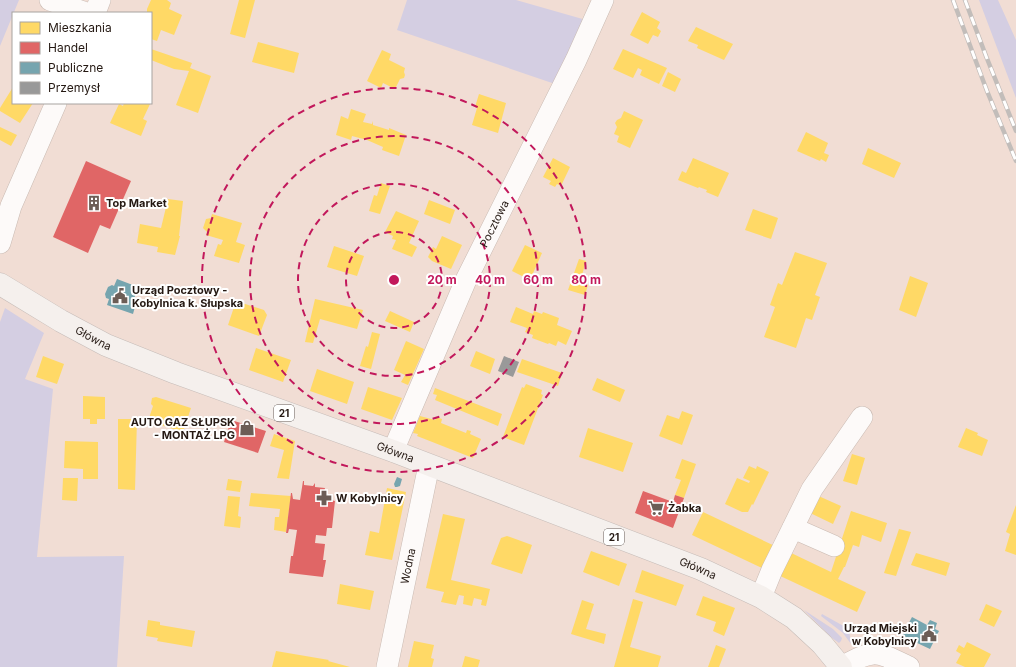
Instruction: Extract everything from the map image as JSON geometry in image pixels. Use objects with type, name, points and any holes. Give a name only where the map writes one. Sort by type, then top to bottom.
[{"type":"main road","name":"Główna","points":[[0,284],[61,321],[106,345],[176,373],[393,451],[568,520],[701,569],[762,597],[794,618],[822,644],[841,667]]},
{"type":"street","points":[[50,0],[83,12]]},
{"type":"street","points":[[95,12],[100,0]]},
{"type":"street","name":"Pocztowa","points":[[393,451],[466,280],[576,60],[603,0]]},
{"type":"street","points":[[0,243],[11,206],[56,104]]},
{"type":"street","points":[[762,597],[772,570],[812,489],[862,417]]},
{"type":"street","name":"Wodna","points":[[387,667],[429,465]]},
{"type":"street","points":[[793,528],[834,546]]},
{"type":"street","points":[[841,667],[867,654],[875,653],[887,656],[909,667]]},
{"type":"shaded area","points":[[0,0],[19,0],[14,12],[12,12],[12,17],[0,46]]},
{"type":"shaded area","points":[[407,0],[516,0],[586,20],[555,84],[397,30]]},
{"type":"shaded area","points":[[979,0],[998,0],[1016,40],[1016,98]]},
{"type":"shaded area","points":[[5,308],[44,333],[25,379],[53,389],[37,557],[124,556],[117,667],[0,667],[0,322]]},
{"type":"shaded area","points":[[804,610],[833,629],[842,638],[841,641],[839,643],[832,638]]},
{"type":"shaded area","points":[[822,614],[849,629],[851,644],[843,633],[821,616]]},
{"type":"building: Mieszkania","points":[[151,0],[167,0],[171,3],[169,9],[182,15],[174,35],[161,30],[157,41],[152,39],[152,12],[147,12]]},
{"type":"building: Mieszkania","points":[[239,0],[255,0],[245,38],[230,34]]},
{"type":"building: Mieszkania","points":[[642,12],[660,22],[657,28],[661,31],[658,37],[653,35],[648,44],[630,35]]},
{"type":"building: Mieszkania","points":[[696,27],[733,44],[724,60],[697,48],[698,45],[688,41]]},
{"type":"building: Mieszkania","points":[[258,42],[299,53],[294,73],[252,62]]},
{"type":"building: Mieszkania","points":[[152,49],[192,63],[190,68],[211,76],[198,113],[176,105],[189,71],[174,69],[152,60]]},
{"type":"building: Mieszkania","points":[[623,49],[667,68],[659,84],[640,75],[642,70],[638,68],[633,78],[613,69]]},
{"type":"building: Mieszkania","points":[[382,50],[391,54],[389,60],[405,68],[404,78],[400,79],[395,89],[383,83],[381,88],[367,81]]},
{"type":"building: Mieszkania","points":[[668,72],[681,79],[675,92],[662,86]]},
{"type":"building: Mieszkania","points":[[12,89],[12,104],[32,104],[20,123],[0,111],[0,108]]},
{"type":"building: Mieszkania","points":[[479,94],[506,103],[498,133],[472,125]]},
{"type":"building: Mieszkania","points":[[119,104],[123,106],[124,104],[150,104],[143,119],[147,121],[141,136],[110,123]]},
{"type":"building: Mieszkania","points":[[351,109],[366,114],[363,122],[372,124],[373,121],[373,125],[389,130],[389,128],[406,135],[399,156],[382,150],[383,147],[367,140],[352,136],[351,140],[336,135],[341,116],[348,119]]},
{"type":"building: Mieszkania","points":[[624,111],[643,120],[630,148],[617,142],[619,136],[614,134],[617,127],[615,123],[621,118]]},
{"type":"building: Mieszkania","points":[[0,127],[17,135],[11,146],[0,140]]},
{"type":"building: Mieszkania","points":[[806,132],[828,143],[824,153],[829,155],[826,162],[797,151]]},
{"type":"building: Mieszkania","points":[[868,148],[901,163],[894,178],[862,164]]},
{"type":"building: Mieszkania","points":[[553,158],[570,167],[561,186],[557,184],[555,187],[549,184],[551,181],[543,177]]},
{"type":"building: Mieszkania","points":[[693,158],[729,173],[718,197],[706,192],[707,190],[678,180],[682,171],[686,173]]},
{"type":"building: Mieszkania","points":[[381,183],[390,186],[380,214],[369,211],[374,195],[377,196]]},
{"type":"building: Mieszkania","points":[[168,199],[183,201],[180,236],[175,255],[157,252],[158,247],[137,243],[140,224],[161,228]]},
{"type":"building: Mieszkania","points":[[429,200],[455,210],[450,224],[424,214]]},
{"type":"building: Mieszkania","points":[[753,209],[778,218],[771,239],[745,230]]},
{"type":"building: Mieszkania","points":[[396,211],[419,221],[409,243],[417,247],[412,257],[392,249],[396,240],[392,239],[393,236],[385,232]]},
{"type":"building: Mieszkania","points":[[212,214],[242,223],[236,242],[245,245],[239,263],[214,256],[218,244],[221,245],[223,240],[206,235],[207,232],[203,228],[206,219],[211,218]]},
{"type":"building: Mieszkania","points":[[442,236],[462,245],[451,269],[432,261],[428,257],[433,247],[436,249]]},
{"type":"building: Mieszkania","points":[[525,245],[542,253],[530,280],[512,271]]},
{"type":"building: Mieszkania","points":[[334,246],[364,256],[357,276],[327,267]]},
{"type":"building: Mieszkania","points":[[795,252],[827,263],[815,295],[820,297],[812,320],[806,318],[796,348],[764,337],[775,307],[770,305],[778,283],[782,285]]},
{"type":"building: Mieszkania","points":[[579,259],[586,261],[580,282],[588,285],[585,295],[568,290]]},
{"type":"building: Mieszkania","points":[[910,276],[928,283],[916,317],[899,310]]},
{"type":"building: Mieszkania","points":[[315,299],[363,310],[357,329],[320,319],[313,343],[305,342]]},
{"type":"building: Mieszkania","points":[[236,301],[264,310],[267,315],[259,336],[228,325]]},
{"type":"building: Mieszkania","points":[[516,307],[533,314],[534,311],[542,314],[543,312],[559,318],[557,325],[572,331],[566,345],[558,341],[556,346],[532,338],[533,335],[525,332],[527,328],[510,322]]},
{"type":"building: Mieszkania","points":[[390,311],[414,322],[410,332],[385,321]]},
{"type":"building: Mieszkania","points":[[372,332],[380,334],[371,369],[360,366],[366,346],[368,347]]},
{"type":"building: Mieszkania","points":[[406,341],[424,349],[408,385],[401,382],[405,375],[394,370]]},
{"type":"building: Mieszkania","points":[[256,348],[291,360],[283,382],[249,370]]},
{"type":"building: Mieszkania","points":[[476,351],[495,359],[490,374],[470,366]]},
{"type":"building: Mieszkania","points":[[43,356],[64,364],[57,384],[36,377]]},
{"type":"building: Mieszkania","points":[[522,359],[562,373],[558,386],[517,372]]},
{"type":"building: Mieszkania","points":[[317,369],[354,382],[347,404],[310,391]]},
{"type":"building: Mieszkania","points":[[597,378],[625,390],[620,402],[592,390]]},
{"type":"building: Mieszkania","points":[[526,384],[542,390],[541,394],[543,395],[524,445],[503,437],[522,387],[524,388]]},
{"type":"building: Mieszkania","points":[[368,387],[402,398],[392,420],[361,409]]},
{"type":"building: Mieszkania","points":[[435,388],[502,414],[498,426],[435,400],[437,395],[433,394]]},
{"type":"building: Mieszkania","points":[[83,396],[105,397],[105,419],[97,419],[97,424],[90,424],[90,419],[83,419]]},
{"type":"building: Mieszkania","points":[[156,397],[191,408],[183,432],[148,421],[153,406],[151,404],[152,398]]},
{"type":"building: Mieszkania","points":[[682,411],[693,415],[682,445],[659,436],[667,415],[679,419]]},
{"type":"building: Mieszkania","points":[[420,416],[435,420],[436,417],[442,419],[441,423],[466,433],[467,430],[471,431],[470,434],[481,439],[473,458],[417,436],[418,434],[413,433]]},
{"type":"building: Mieszkania","points":[[118,419],[137,419],[135,490],[118,489]]},
{"type":"building: Mieszkania","points":[[588,428],[633,443],[623,472],[579,457]]},
{"type":"building: Mieszkania","points":[[966,428],[978,433],[977,435],[988,440],[982,456],[958,447]]},
{"type":"building: Mieszkania","points":[[274,434],[295,441],[289,479],[277,478],[284,450],[270,446]]},
{"type":"building: Mieszkania","points":[[65,441],[98,442],[98,479],[83,479],[83,469],[64,468]]},
{"type":"building: Mieszkania","points":[[852,454],[865,458],[857,485],[843,481]]},
{"type":"building: Mieszkania","points":[[682,459],[696,464],[684,498],[675,495],[681,480],[675,478]]},
{"type":"building: Mieszkania","points":[[749,466],[756,469],[757,466],[769,472],[753,505],[752,504],[748,512],[742,512],[725,504],[737,478],[749,483],[750,481],[743,478]]},
{"type":"building: Mieszkania","points":[[63,478],[78,478],[77,501],[62,500]]},
{"type":"building: Mieszkania","points":[[228,479],[242,481],[240,492],[226,490]]},
{"type":"building: Mieszkania","points":[[387,488],[406,492],[392,560],[365,555],[370,531],[379,533]]},
{"type":"building: Mieszkania","points":[[251,493],[291,496],[286,532],[274,530],[275,517],[279,517],[280,509],[249,506]]},
{"type":"building: Mieszkania","points":[[814,494],[841,506],[833,524],[806,511]]},
{"type":"building: Mieszkania","points":[[228,496],[240,497],[238,516],[241,517],[240,528],[224,526]]},
{"type":"building: Mieszkania","points":[[1016,505],[1016,555],[1005,551],[1010,534],[1006,532]]},
{"type":"building: Mieszkania","points":[[851,511],[887,523],[881,542],[862,535],[859,547],[853,545],[845,567],[838,579],[866,592],[857,612],[776,574],[787,551],[831,572]]},
{"type":"building: Mieszkania","points":[[703,512],[777,547],[766,570],[692,535]]},
{"type":"building: Mieszkania","points":[[443,514],[465,519],[451,580],[490,589],[486,606],[481,605],[482,600],[474,598],[472,606],[463,604],[464,596],[459,595],[456,605],[441,602],[444,592],[426,588]]},
{"type":"building: Mieszkania","points":[[899,529],[911,532],[896,576],[884,573]]},
{"type":"building: Mieszkania","points":[[507,536],[532,545],[522,574],[491,564],[501,538]]},
{"type":"building: Mieszkania","points":[[591,551],[627,564],[619,586],[583,572]]},
{"type":"building: Mieszkania","points":[[916,553],[950,563],[946,576],[911,565]]},
{"type":"building: Mieszkania","points":[[642,570],[684,585],[676,606],[635,592]]},
{"type":"building: Mieszkania","points":[[340,584],[374,591],[370,610],[337,604]]},
{"type":"building: Mieszkania","points":[[703,596],[735,608],[724,636],[713,631],[716,622],[696,615]]},
{"type":"building: Mieszkania","points":[[633,599],[643,602],[630,647],[661,656],[658,667],[614,667]]},
{"type":"building: Mieszkania","points":[[582,600],[594,604],[586,629],[606,634],[604,644],[571,634]]},
{"type":"building: Mieszkania","points":[[986,604],[1002,611],[994,627],[979,620]]},
{"type":"building: Mieszkania","points":[[148,620],[160,622],[160,625],[195,631],[192,647],[157,641],[158,638],[146,636]]},
{"type":"building: Mieszkania","points":[[414,641],[434,645],[431,658],[434,659],[432,667],[408,667]]},
{"type":"building: Mieszkania","points":[[967,642],[991,654],[984,667],[965,667],[956,663],[961,654],[956,651],[959,645],[964,648]]},
{"type":"building: Mieszkania","points":[[716,645],[726,649],[719,667],[708,667]]},
{"type":"building: Mieszkania","points":[[276,651],[329,660],[328,661],[350,667],[272,667]]},
{"type":"building: Mieszkania","points":[[465,656],[480,660],[478,667],[462,667]]},
{"type":"building: Handel","name":"Top Market","points":[[86,161],[131,181],[110,229],[100,225],[88,253],[53,237]]},
{"type":"building: Handel","points":[[231,420],[266,431],[258,453],[224,442]]},
{"type":"building: Handel","points":[[303,481],[304,485],[313,486],[315,483],[315,487],[325,488],[324,492],[332,497],[331,500],[335,501],[332,528],[327,528],[326,536],[316,535],[315,543],[325,544],[323,560],[326,560],[323,577],[289,573],[297,530],[289,529],[288,533],[286,533],[291,493],[293,499],[300,500]]},
{"type":"building: Handel","points":[[643,491],[673,502],[675,495],[684,498],[673,528],[635,513]]},
{"type":"building: Publiczne","name":"Urząd Pocztowy - Kobylnica k. Słupska","points":[[117,279],[138,287],[133,302],[136,303],[133,314],[107,305],[109,299],[106,298],[105,294],[108,287],[112,285],[114,286]]},
{"type":"building: Publiczne","points":[[397,477],[402,479],[400,486],[395,487],[394,484]]},
{"type":"building: Publiczne","points":[[912,617],[927,625],[930,620],[937,623],[935,629],[939,631],[930,649],[902,636]]},
{"type":"building: Przemysł","points":[[504,356],[519,362],[513,377],[498,371]]},
{"type":"railway","points":[[953,0],[987,91],[1016,161]]},
{"type":"railway","points":[[965,0],[1016,131]]},
{"type":"place","name":"Top Market","points":[[94,203]]},
{"type":"place","name":"Urząd Pocztowy - Kobylnica k. Słupska","points":[[120,296]]},
{"type":"place","name":"AUTO GAZ SŁUPSK - MONTAŻ LPG","points":[[247,428]]},
{"type":"place","name":"W Kobylnicy","points":[[324,498]]},
{"type":"place","name":"Żabka","points":[[656,508]]},
{"type":"place","name":"Urząd Miejski w Kobylnicy","points":[[929,634]]}]
